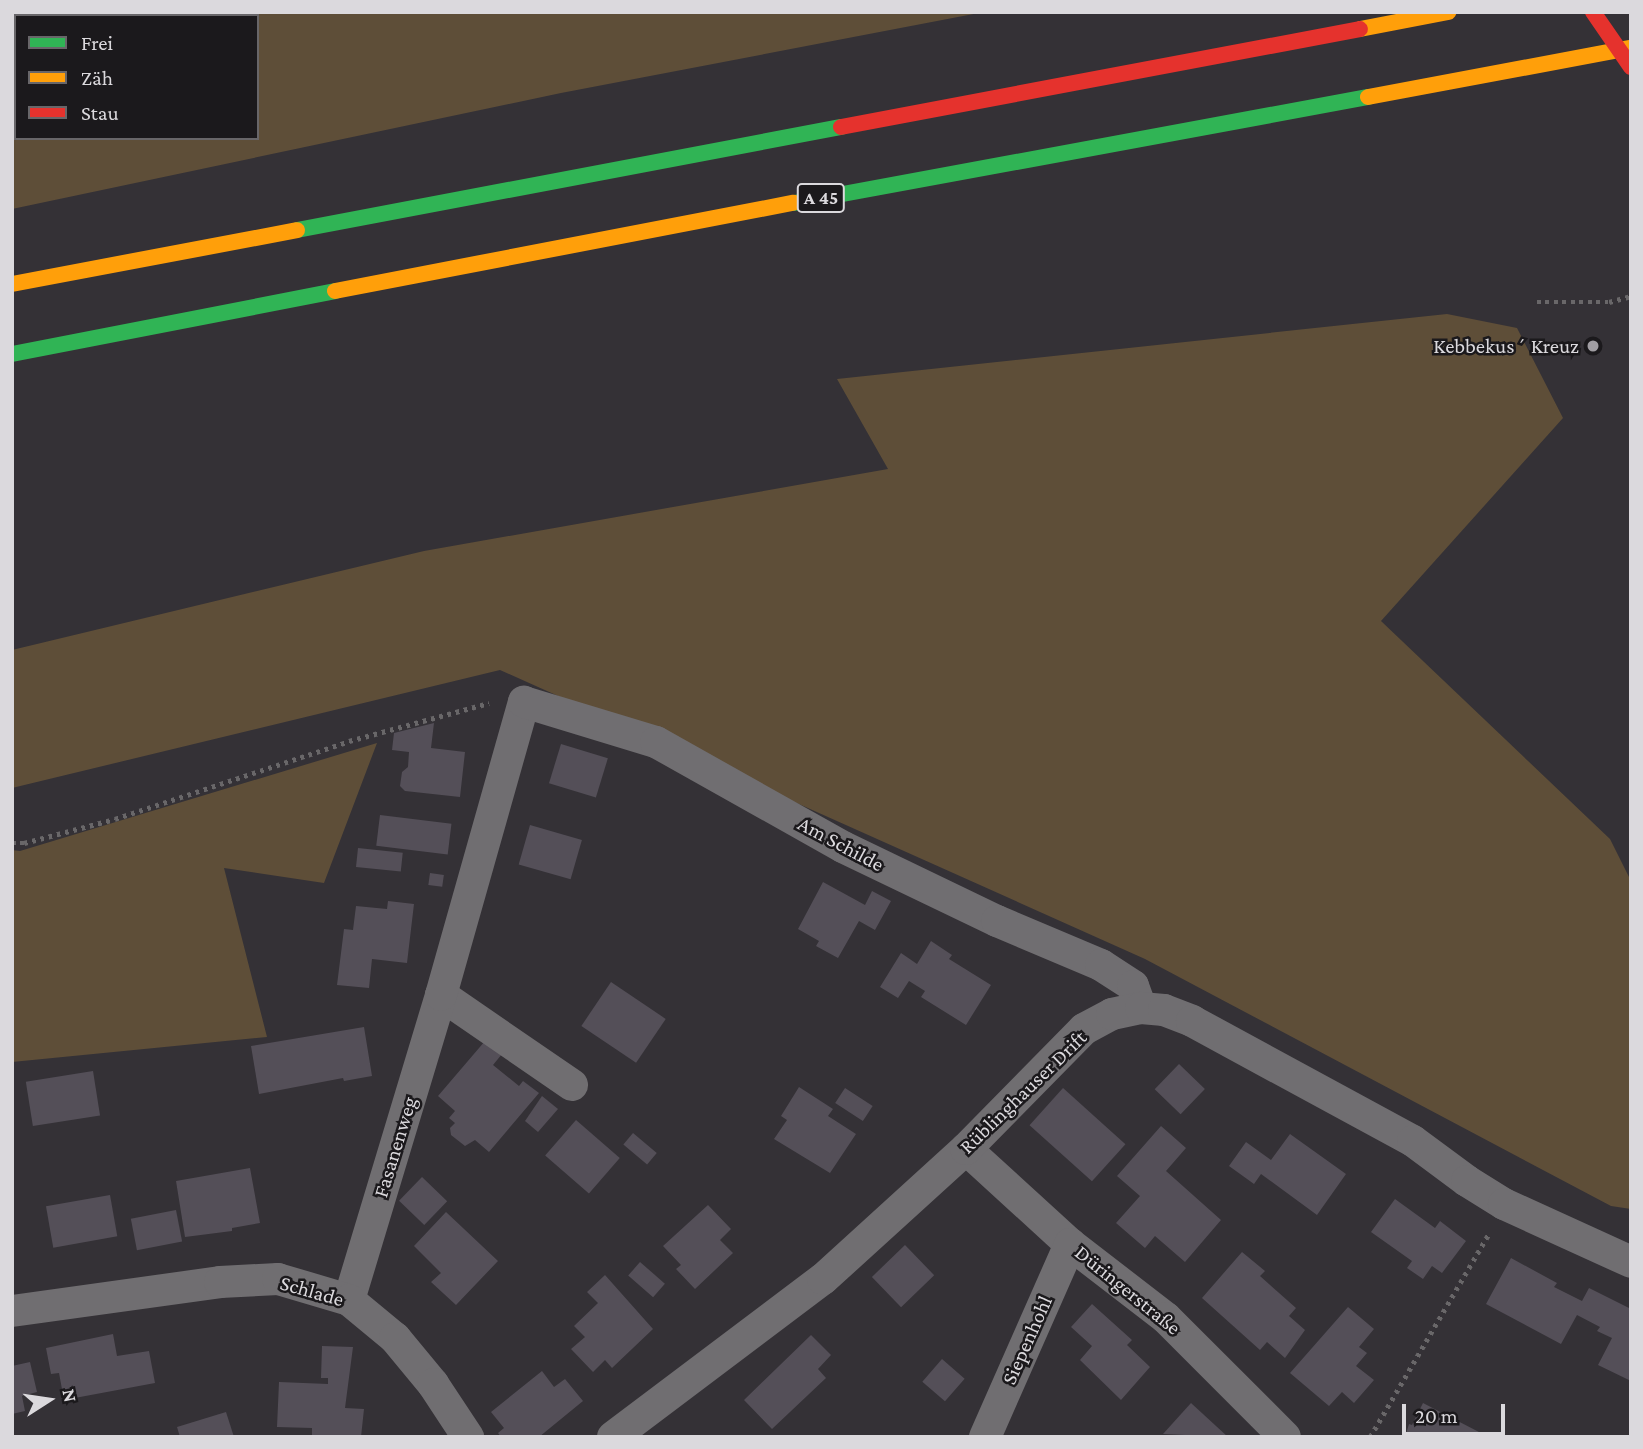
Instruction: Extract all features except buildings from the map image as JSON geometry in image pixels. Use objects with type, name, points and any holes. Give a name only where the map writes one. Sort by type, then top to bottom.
[{"type":"main road","points":[[12,284],[1448,12]]},
{"type":"main road","points":[[1593,12],[1631,67]]},
{"type":"main road","name":"A 45","points":[[12,354],[643,231],[1631,48]]},
{"type":"street","name":"Fasanenweg","points":[[349,1300],[442,995],[524,702]]},
{"type":"street","name":"Am Schilde","points":[[524,702],[656,742],[843,847],[997,921],[1101,965],[1133,986],[1141,1008]]},
{"type":"street","points":[[442,995],[572,1085]]},
{"type":"street","name":"Rüblinghauser Drift","points":[[613,1437],[823,1279],[966,1149],[1084,1030],[1112,1014],[1141,1008],[1164,1010],[1192,1021],[1413,1141],[1467,1181],[1504,1204],[1631,1262]]},
{"type":"street","name":"Düringerstraße","points":[[966,1149],[1070,1244],[1166,1318],[1285,1437]]},
{"type":"street","name":"Siepenhohl","points":[[985,1437],[1070,1244]]},
{"type":"street","name":"Schlade","points":[[12,1311],[220,1282],[278,1279],[349,1300],[395,1338],[433,1384],[468,1437]]},
{"type":"path","points":[[1537,302],[1609,302],[1631,296]]},
{"type":"path","points":[[12,843],[24,843],[115,819],[349,741],[506,698],[524,702]]},
{"type":"path","points":[[1370,1437],[1479,1251]]},
{"type":"shaded area","points":[[12,12],[984,12],[561,93],[12,209]]},
{"type":"shaded area","points":[[1447,314],[1517,328],[1563,418],[1381,621],[1610,839],[1631,881],[1631,1209],[1611,1206],[1145,959],[500,670],[12,788],[12,650],[424,551],[888,469],[837,379]]},
{"type":"shaded area","points":[[377,743],[324,883],[224,868],[267,1037],[12,1062],[12,850],[20,851]]},
{"type":"traffic: fast","points":[[794,203],[1368,97]]},
{"type":"traffic: fast","points":[[297,230],[841,127]]},
{"type":"traffic: fast","points":[[12,354],[335,291]]},
{"type":"traffic: slow","points":[[1360,29],[1448,12]]},
{"type":"traffic: slow","points":[[1368,97],[1631,48]]},
{"type":"traffic: slow","points":[[335,291],[794,203]]},
{"type":"traffic: slow","points":[[12,284],[297,230]]},
{"type":"traffic: jam","points":[[1593,12],[1631,67]]},
{"type":"traffic: jam","points":[[841,127],[1360,29]]},
{"type":"place","name":"Kebbekus´ Kreuz","points":[[1593,346]]}]
